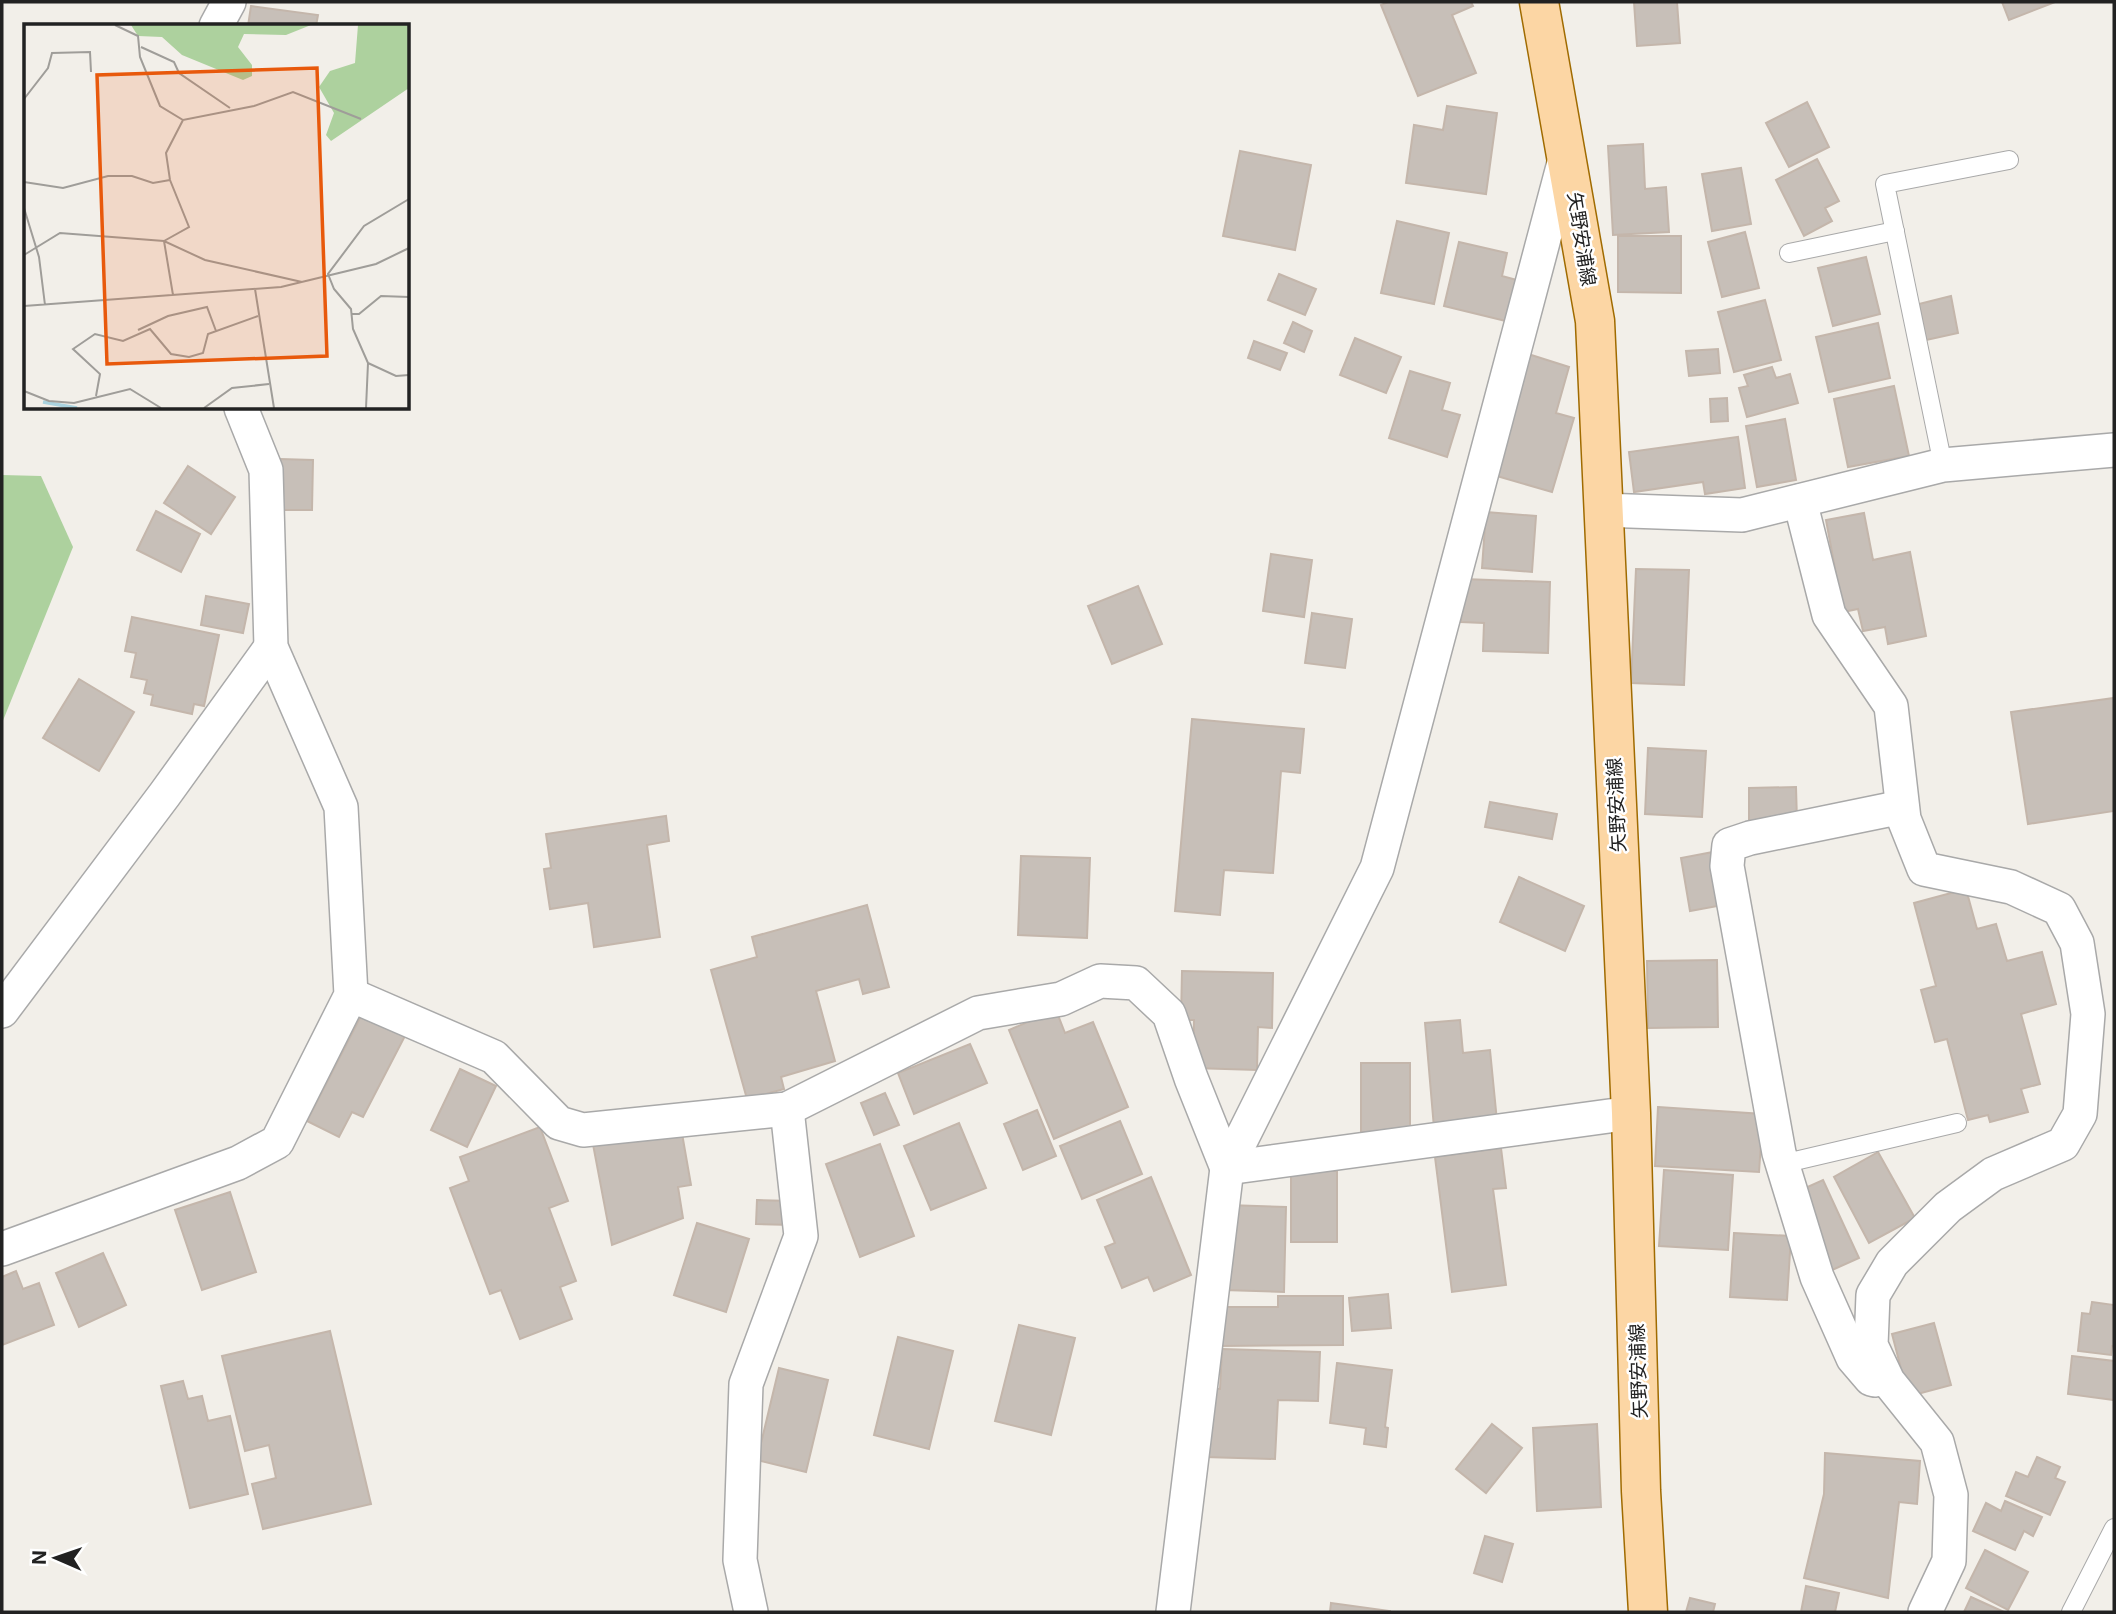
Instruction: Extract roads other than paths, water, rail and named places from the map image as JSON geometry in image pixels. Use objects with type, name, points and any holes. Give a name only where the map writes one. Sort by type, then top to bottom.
[{"type":"main road","name":"矢野安浦線","points":[[1539,2],[1595,321],[1631,1113],[1648,1612]]},
{"type":"street","points":[[217,24],[229,2]]},
{"type":"street","points":[[1173,1612],[1227,1168],[1377,868],[1567,152]]},
{"type":"street","points":[[2,1248],[238,1163],[277,1142],[351,995],[341,807],[271,647],[266,470],[243,410]]},
{"type":"street","points":[[1602,510],[1742,515],[1943,464],[2114,450]]},
{"type":"street","points":[[1800,501],[1829,615],[1891,706],[1904,819],[1924,869],[2011,887],[2059,909],[2077,943],[2088,1014],[2080,1114],[2063,1144],[1993,1174],[1948,1207],[1892,1262],[1873,1295],[1871,1345],[1888,1381],[1937,1442],[1951,1495],[1948,1561],[1925,1612]]},
{"type":"street","points":[[2,1011],[165,794],[271,647]]},
{"type":"street","points":[[1888,1381],[1871,1379],[1853,1358],[1818,1277],[1782,1164],[1727,866],[1729,845],[1750,838],[1902,807]]},
{"type":"street","points":[[351,995],[494,1057],[559,1124],[583,1130],[786,1109],[978,1013],[1061,999],[1100,981],[1136,982],[1169,1014],[1191,1079],[1227,1168]]},
{"type":"street","points":[[751,1612],[740,1560],[746,1384],[801,1236],[786,1109]]},
{"type":"street","points":[[1227,1168],[1631,1113]]},
{"type":"lane","points":[[1943,464],[1885,184],[2009,160]]},
{"type":"lane","points":[[1789,253],[1895,230]]},
{"type":"lane","points":[[1782,1164],[1957,1124]]},
{"type":"lane","points":[[2071,1612],[2114,1528]]}]
